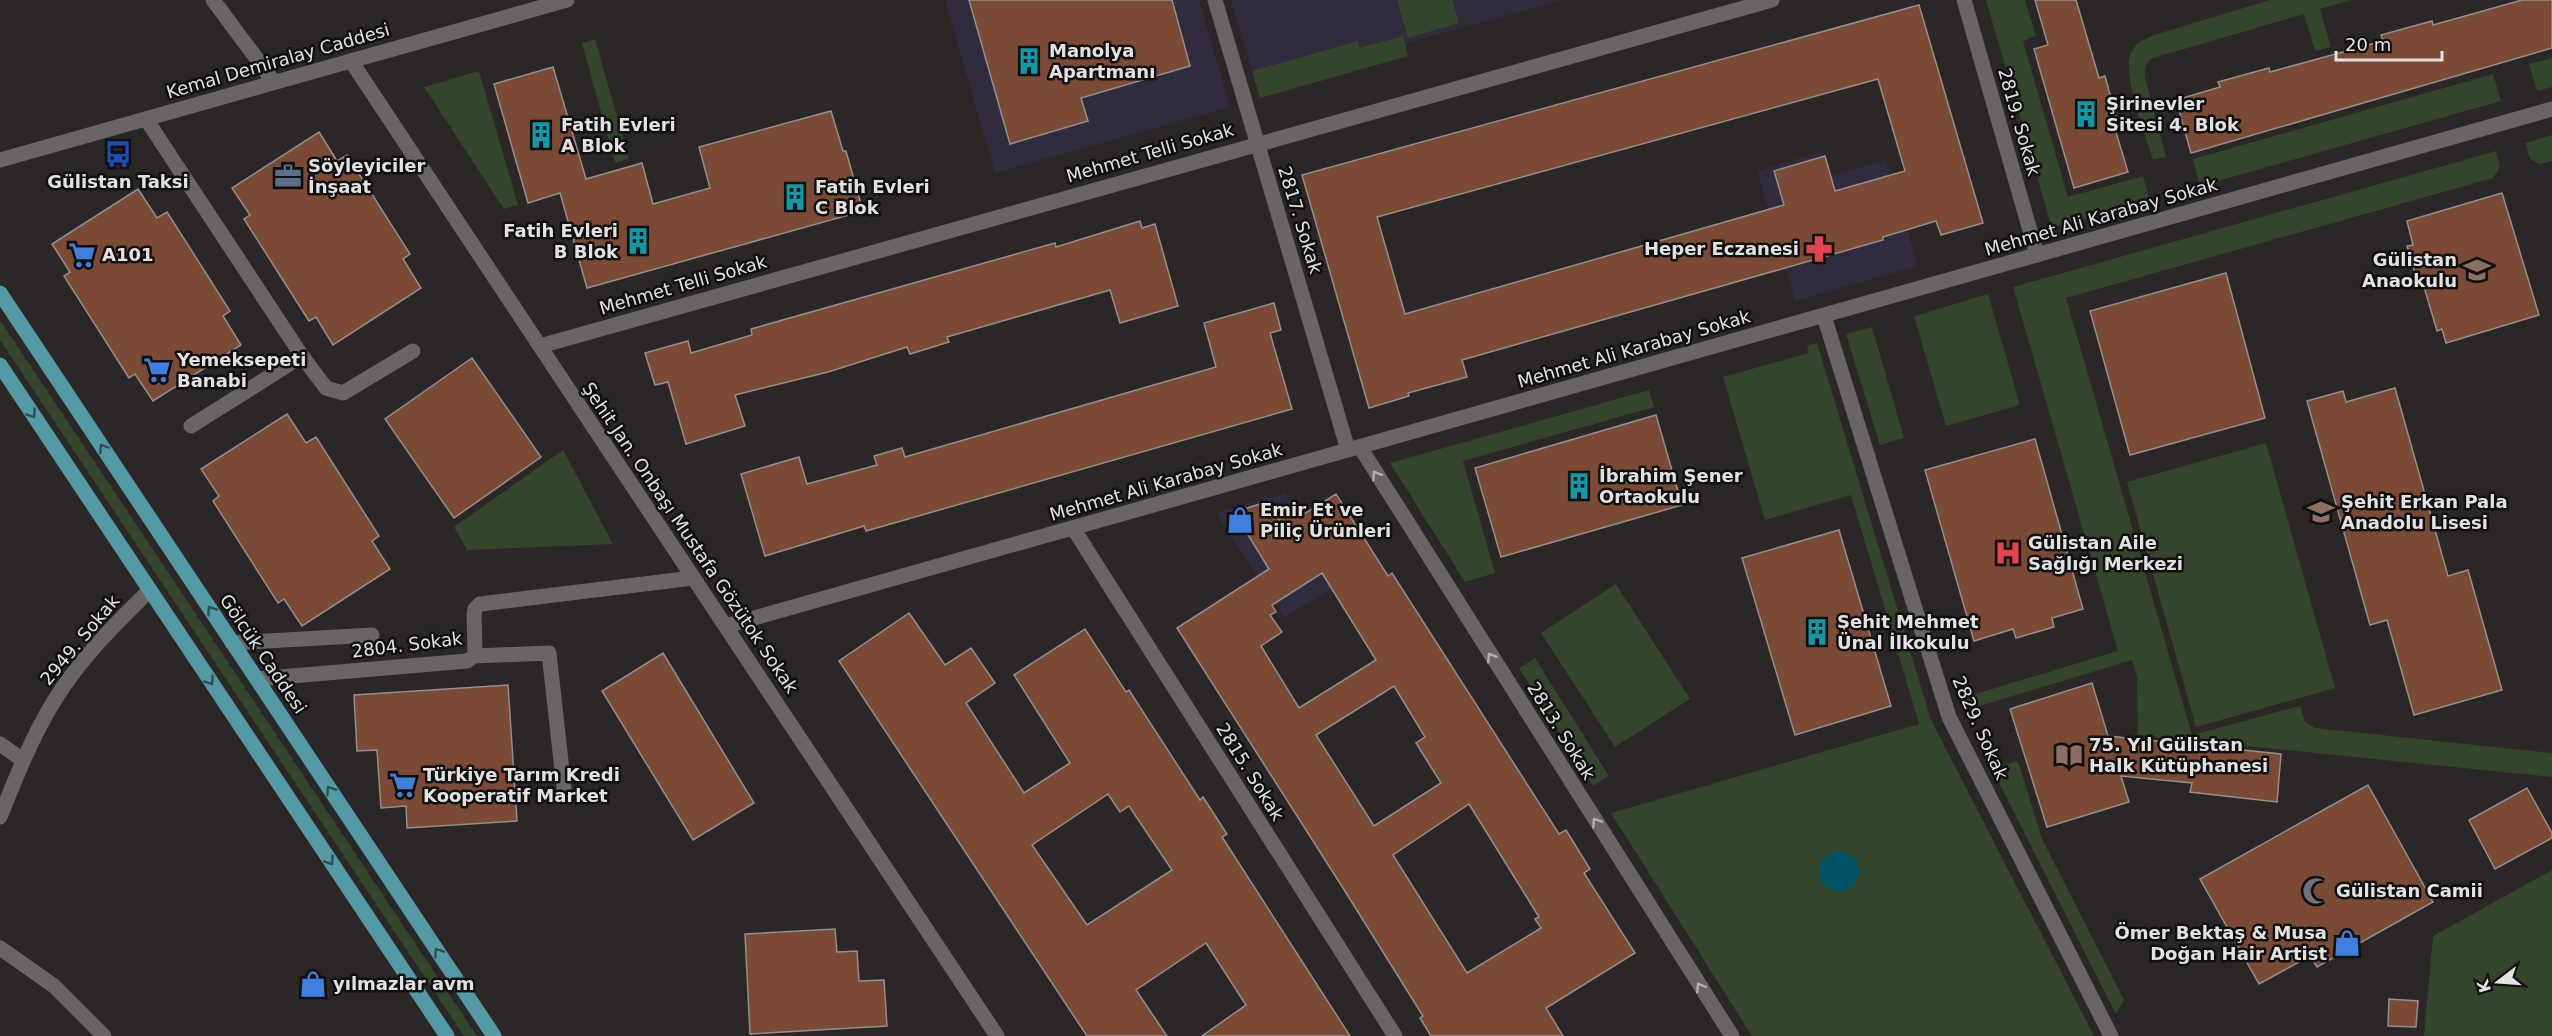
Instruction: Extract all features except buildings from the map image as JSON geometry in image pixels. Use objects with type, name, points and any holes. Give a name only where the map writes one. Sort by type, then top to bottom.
[{"type":"main road","name":"Gölcük Caddesi","points":[[0,293],[494,1036]]},
{"type":"main road","points":[[0,365],[447,1036]]},
{"type":"street","points":[[213,0],[274,82]]},
{"type":"street","name":"Kemal Demiralay Caddesi","points":[[0,160],[567,0]]},
{"type":"street","name":"2817. Sokak","points":[[1215,0],[1257,143],[1354,449]]},
{"type":"street","name":"Mehmet Telli Sokak","points":[[540,346],[1772,0]]},
{"type":"street","name":"2819. Sokak","points":[[1964,0],[2037,255]]},
{"type":"street","name":"Şehit Jan. Onbaşı Mustafa Gözütok Sokak","points":[[351,61],[997,1036]]},
{"type":"street","name":"Mehmet Ali Karabay Sokak","points":[[726,626],[2552,109]]},
{"type":"street","points":[[146,118],[302,356],[326,388],[343,393],[413,351]]},
{"type":"street","name":"2829. Sokak","points":[[1824,316],[1949,717],[2111,1036]]},
{"type":"street","points":[[190,426],[302,356]]},
{"type":"street","name":"2813. Sokak","points":[[1354,449],[1732,1036]]},
{"type":"street","name":"2815. Sokak","points":[[1073,528],[1395,1036]]},
{"type":"street","name":"2804. Sokak","points":[[257,679],[461,662],[474,656],[474,614],[480,604],[693,578]]},
{"type":"street","name":"2949. Sokak","points":[[0,817],[23,760],[54,700],[83,660],[150,590]]},
{"type":"street","points":[[232,642],[372,635]]},
{"type":"street","points":[[474,656],[549,653],[565,797]]},
{"type":"street","points":[[0,744],[23,760]]},
{"type":"street","points":[[0,948],[15,956],[54,986],[104,1036]]},
{"type":"shaded area","points":[[945,0],[1199,0],[1230,107],[995,173]]},
{"type":"shaded area","points":[[1231,0],[1563,0],[1406,43],[1408,56],[1260,98]]},
{"type":"shaded area","points":[[1820,152],[1827,177],[1886,160],[1918,266],[1795,301],[1757,171]]},
{"type":"shaded area","points":[[1285,493],[1341,582],[1284,618],[1216,513]]},
{"type":"green space","points":[[1397,0],[1452,0],[1459,23],[1408,38]]},
{"type":"green space","points":[[1986,0],[2025,0],[2036,36],[2023,41],[2068,197],[2143,176],[2150,200],[2052,228]]},
{"type":"green space","points":[[2270,0],[2351,0],[2320,9],[2331,47],[2315,51],[2304,14],[2150,59],[2145,68],[2145,78],[2166,157],[2153,160],[2140,120],[2129,73],[2129,60],[2136,45],[2154,35]]},
{"type":"green space","points":[[1403,36],[1408,56],[1260,98],[1252,71],[1358,41],[1360,48]]},
{"type":"green space","points":[[595,39],[629,159],[615,163],[582,43]]},
{"type":"green space","points":[[2552,58],[2552,87],[2537,91],[2529,64]]},
{"type":"green space","points":[[479,71],[518,205],[504,209],[424,87]]},
{"type":"green space","points":[[2493,74],[2501,101],[2200,186],[2193,159]]},
{"type":"green space","points":[[2552,135],[2552,161],[2540,164],[2530,159],[2525,143]]},
{"type":"green space","points":[[2496,151],[2500,166],[2493,178],[2066,298],[2192,735],[2300,706],[2305,722],[2315,728],[2552,753],[2552,777],[2138,735],[2137,677],[2132,660],[1963,711],[1959,699],[2118,651],[2013,287]]},
{"type":"green space","points":[[1988,294],[2020,405],[1946,426],[1914,316]]},
{"type":"green space","points":[[0,320],[477,1036],[464,1036],[0,340]]},
{"type":"green space","points":[[1872,327],[1904,438],[1880,445],[1846,334]]},
{"type":"green space","points":[[1817,343],[1931,720],[2094,1036],[1752,1036],[1611,813],[1919,724],[1851,495],[1765,520],[1723,377],[1809,353],[1807,346]]},
{"type":"green space","points":[[1649,390],[1654,407],[1463,461],[1495,573],[1465,582],[1390,463]]},
{"type":"green space","points":[[2266,443],[2335,688],[2196,727],[2127,482]]},
{"type":"green space","points":[[563,450],[613,544],[467,550],[454,527]]},
{"type":"green space","points":[[1616,584],[1690,699],[1615,747],[1541,633]]},
{"type":"green space","points":[[1535,658],[1609,776],[1593,786],[1519,668]]},
{"type":"green space","points":[[2018,761],[2042,839],[2124,1000],[2116,1014],[1992,769]]},
{"type":"green space","points":[[2552,870],[2552,1036],[2424,1036],[2433,936]]},
{"type":"water","points":[[1839,851],[1847,852],[1853,857],[1858,863],[1858,879],[1853,885],[1847,890],[1839,891],[1831,890],[1825,885],[1820,879],[1819,871],[1820,863],[1825,857],[1831,852]]},
{"type":"place","name":"Manolya Apartmanı","points":[[1029,61]]},
{"type":"place","name":"Şirinevler Sitesi 4. Blok","points":[[2086,114]]},
{"type":"place","name":"Fatih Evleri A Blok","points":[[541,135]]},
{"type":"place","name":"Gülistan Taksi","points":[[118,154]]},
{"type":"place","name":"Söyleyiciler İnşaat","points":[[288,176]]},
{"type":"place","name":"Fatih Evleri C Blok","points":[[795,197]]},
{"type":"place","name":"Fatih Evleri B Blok","points":[[638,241]]},
{"type":"place","name":"Heper Eczanesi","points":[[1819,249]]},
{"type":"place","name":"A101","points":[[82,255]]},
{"type":"place","name":"Gülistan Anaokulu","points":[[2477,270]]},
{"type":"place","name":"Yemeksepeti Banabi","points":[[157,370]]},
{"type":"place","name":"İbrahim Şener Ortaokulu","points":[[1579,486]]},
{"type":"place","name":"Şehit Erkan Pala Anadolu Lisesi","points":[[2321,512]]},
{"type":"place","name":"Emir Et ve Piliç Ürünleri","points":[[1240,520]]},
{"type":"place","name":"Gülistan Aile Sağlığı Merkezi","points":[[2008,553]]},
{"type":"place","name":"Şehit Mehmet Ünal İlkokulu","points":[[1817,632]]},
{"type":"place","name":"75. Yıl Gülistan Halk Kütüphanesi","points":[[2069,755]]},
{"type":"place","name":"Türkiye Tarım Kredi Kooperatif Market","points":[[403,785]]},
{"type":"place","name":"Gülistan Camii","points":[[2316,891]]},
{"type":"place","name":"Ömer Bektaş & Musa Doğan Hair Artist","points":[[2347,943]]},
{"type":"place","name":"yılmazlar avm","points":[[313,984]]}]
